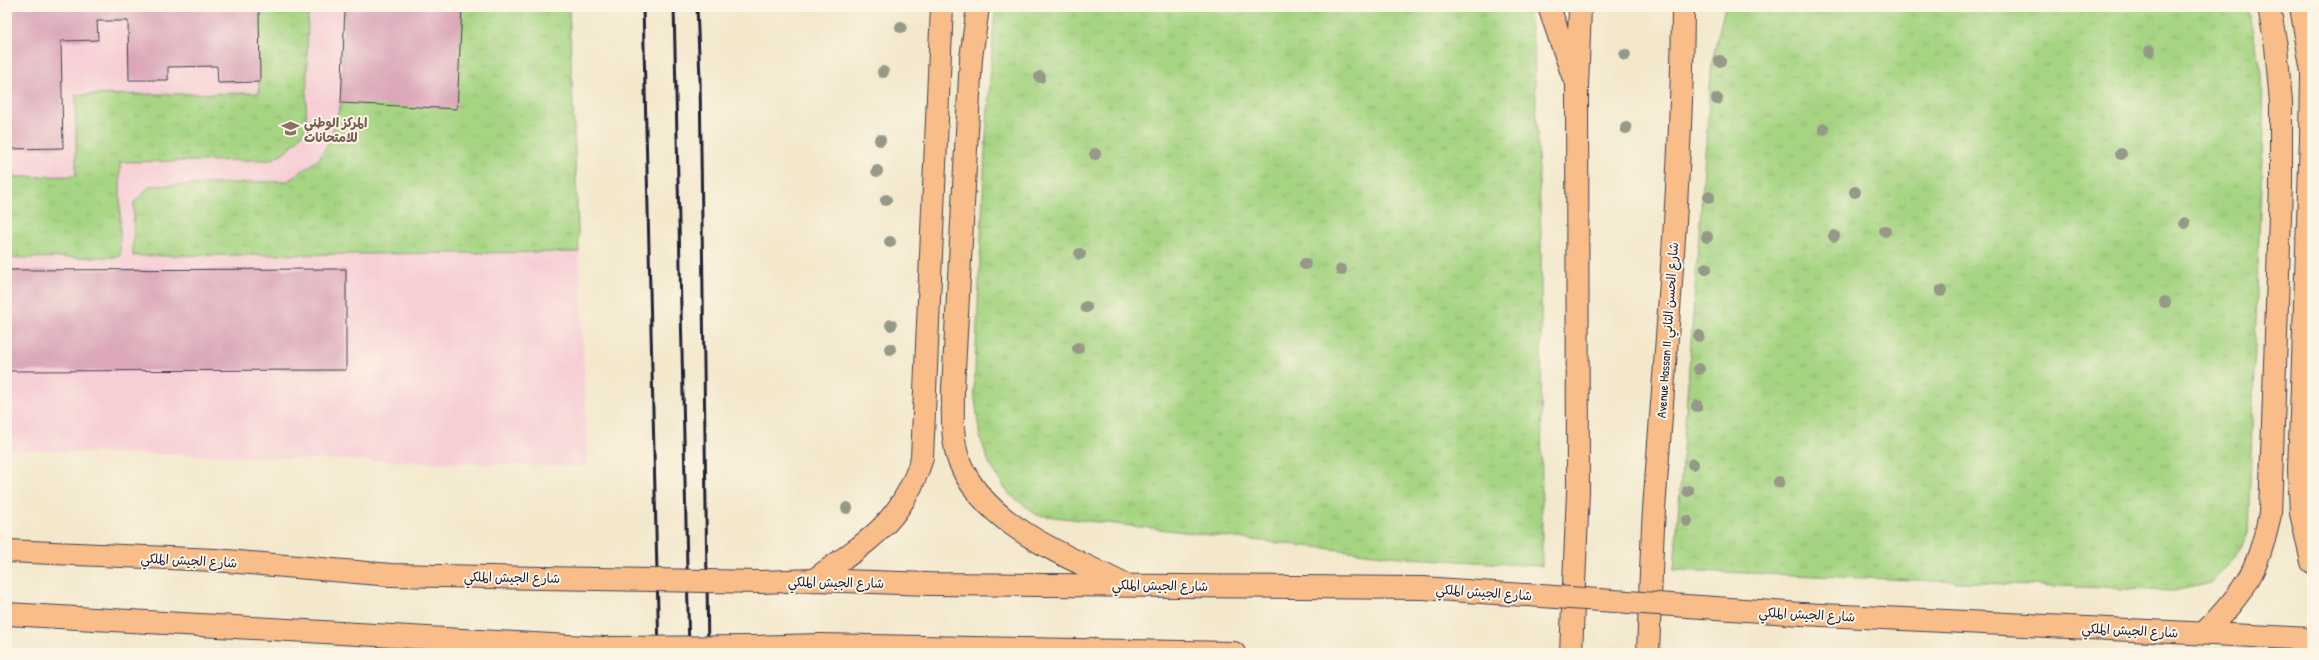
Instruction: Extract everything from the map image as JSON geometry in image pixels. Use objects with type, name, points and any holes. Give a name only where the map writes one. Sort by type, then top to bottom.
[{"type":"main road","points":[[814,580],[874,536],[897,511],[915,481],[922,458],[942,7]]},
{"type":"main road","points":[[978,7],[971,58],[953,388],[953,422],[959,460],[972,485],[991,507],[1016,528],[1125,585]]},
{"type":"main road","points":[[1549,7],[1577,88]]},
{"type":"main road","points":[[1571,653],[1578,492],[1577,88],[1580,7]]},
{"type":"main road","name":"Avenue Hassan II شارع الحسن الثاني","points":[[1648,653],[1654,512],[1673,248],[1683,58],[1683,7]]},
{"type":"main road","points":[[1683,58],[1699,7]]},
{"type":"main road","points":[[2204,633],[2233,603],[2249,580],[2263,549],[2270,514],[2281,177],[2281,102],[2276,46],[2269,7]]},
{"type":"main road","points":[[2301,7],[2312,72],[2299,470],[2301,513],[2312,562]]},
{"type":"main road","name":"شارع الجيش الملكي","points":[[7,551],[215,560],[391,575],[762,582],[814,580],[929,584],[1423,588],[1802,614],[2312,639]]},
{"type":"main road","points":[[7,614],[604,648],[752,647],[1234,653]]},
{"type":"shaded area","name":"المركز الوطني للامتحانات","points":[[7,7],[569,7],[588,467],[7,450]]},
{"type":"green space","points":[[259,7],[308,7],[306,128],[295,143],[286,151],[270,160],[120,162],[120,257],[7,258],[7,177],[76,176],[76,95],[259,93]]},
{"type":"green space","points":[[345,7],[569,7],[579,252],[133,256],[134,203],[150,186],[288,181],[319,159],[330,140],[341,103]]},
{"type":"green space","points":[[995,7],[1528,7],[1534,50],[1541,231],[1542,566],[1409,558],[1037,515],[1009,494],[989,463],[980,437],[974,391],[985,153]]},
{"type":"green space","points":[[1725,7],[2247,7],[2262,73],[2263,128],[2248,534],[2234,559],[2211,583],[2174,591],[1674,570],[1712,61]]},
{"type":"building","points":[[7,7],[259,7],[260,82],[218,83],[217,66],[168,67],[168,80],[129,80],[128,21],[97,21],[98,40],[61,41],[63,148],[7,149]]},
{"type":"building","points":[[345,7],[462,7],[457,109],[341,103]]},
{"type":"building","points":[[346,269],[346,370],[7,371],[7,270]]},
{"type":"railway","points":[[643,7],[659,653]]},
{"type":"railway","points":[[674,7],[689,653]]},
{"type":"railway","points":[[697,7],[700,79],[708,653]]},
{"type":"place","name":"المركز الوطني للامتحانات","points":[[291,129]]}]
